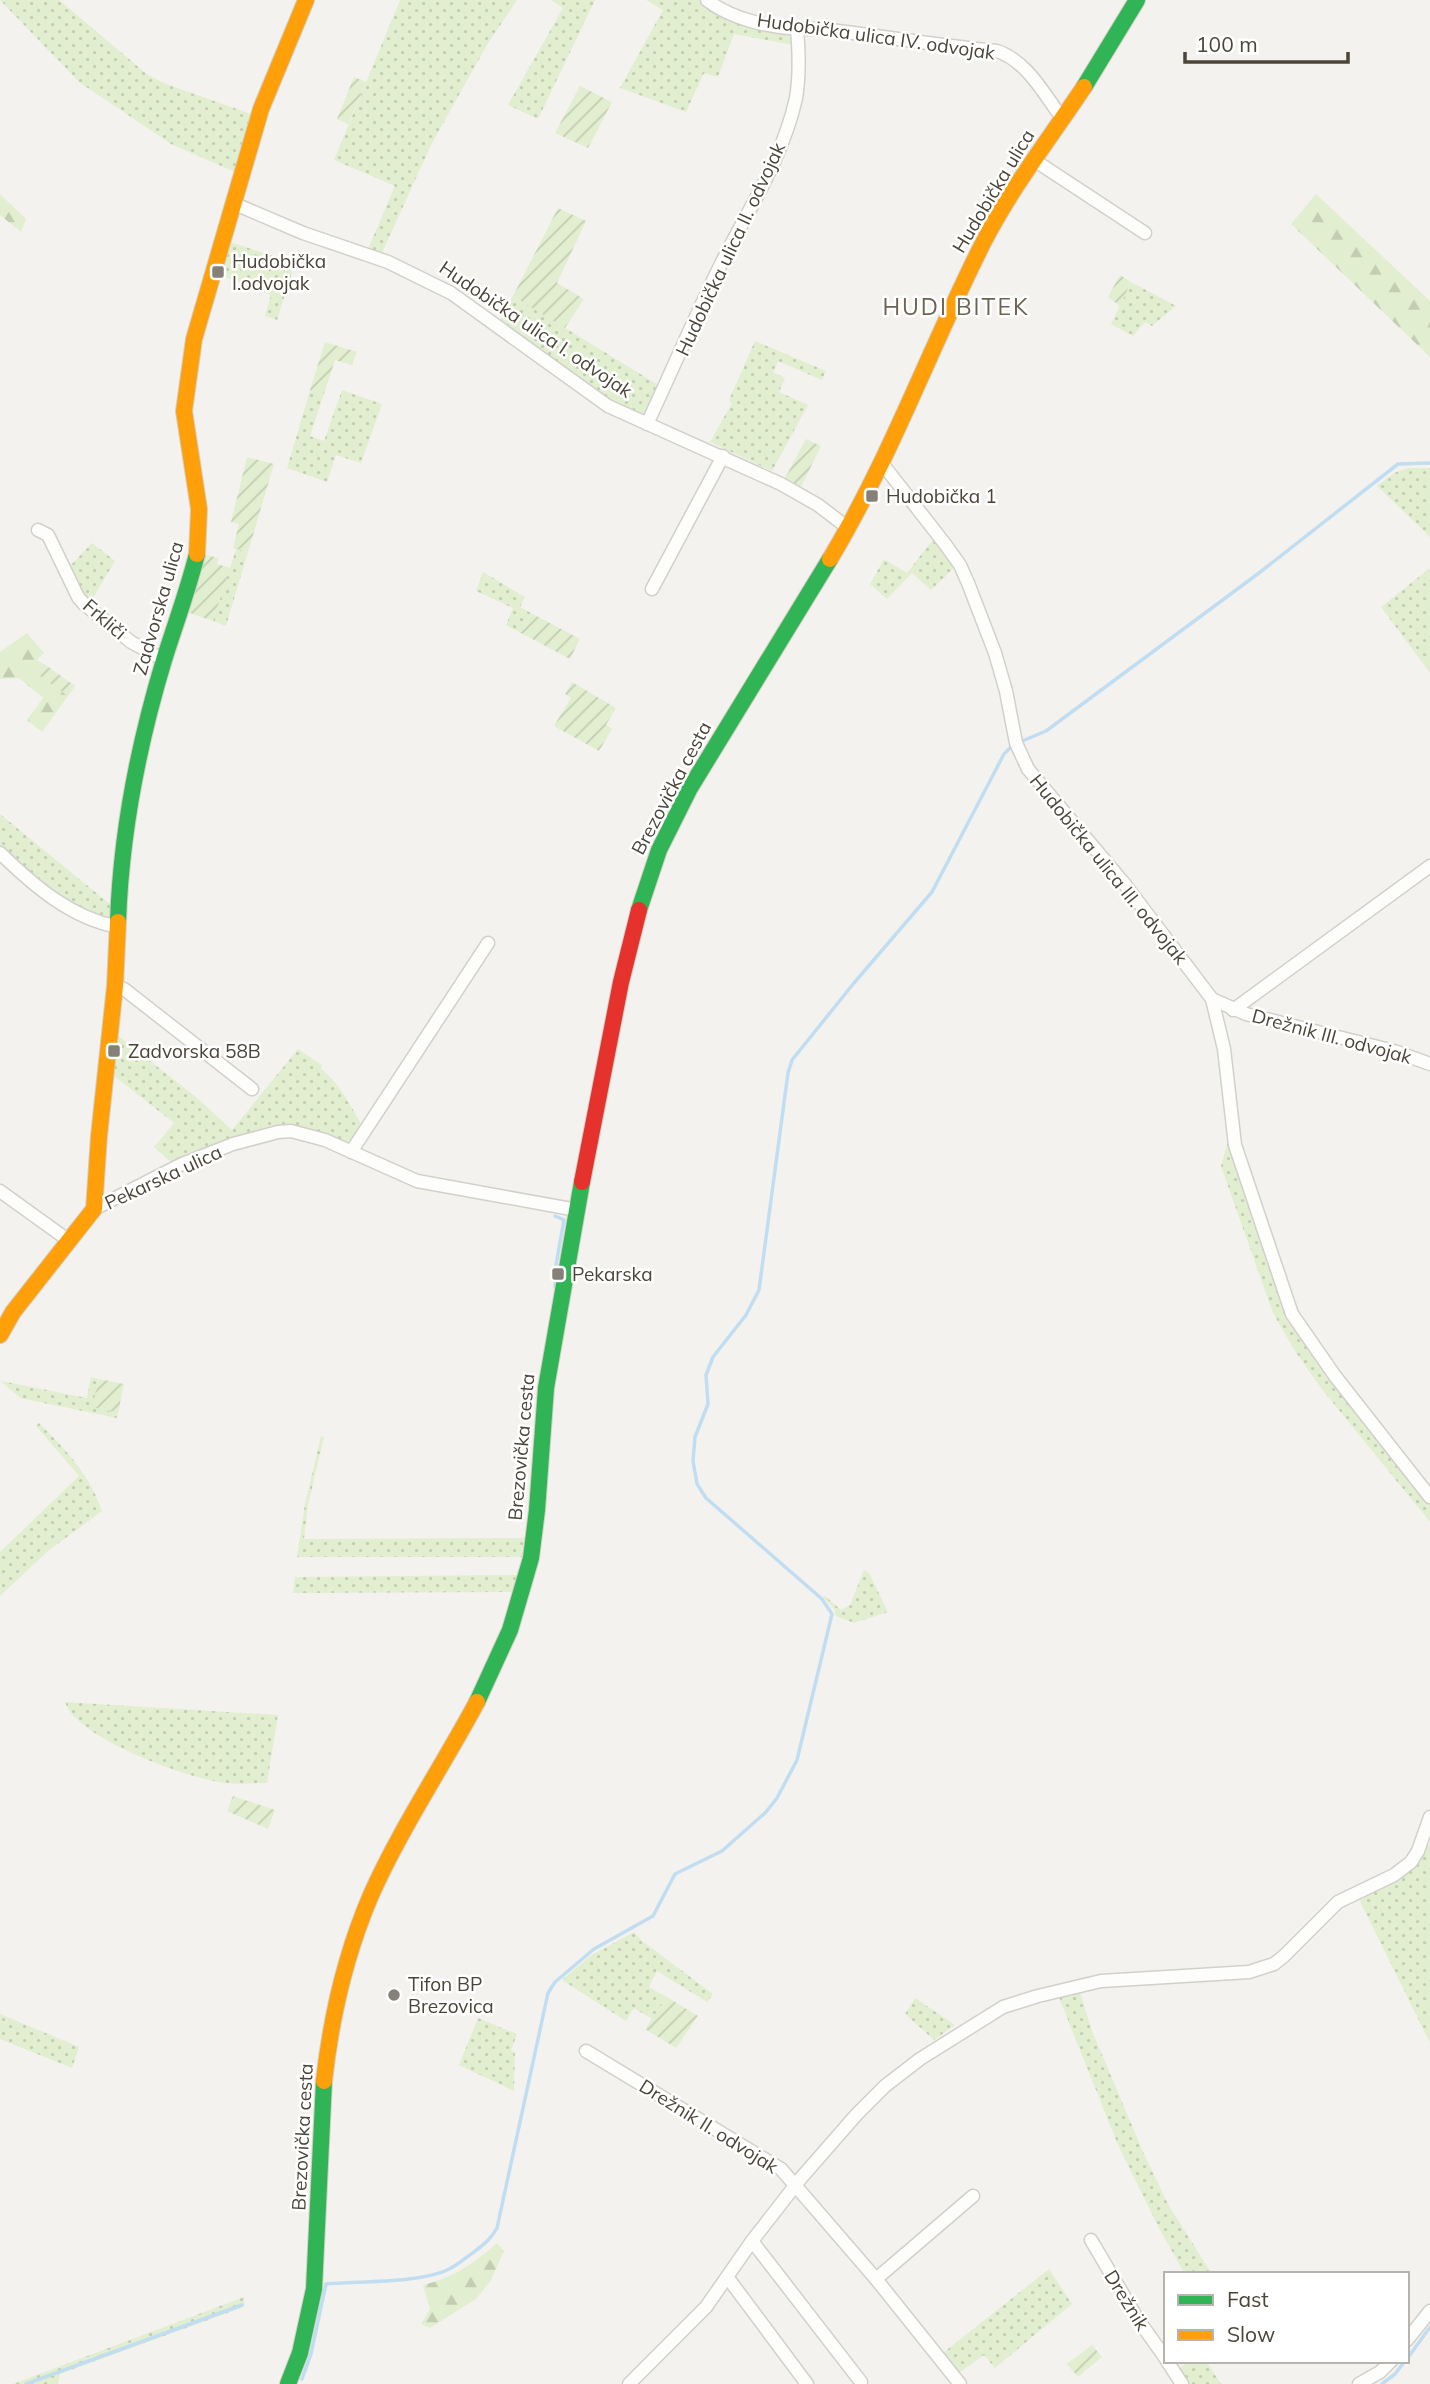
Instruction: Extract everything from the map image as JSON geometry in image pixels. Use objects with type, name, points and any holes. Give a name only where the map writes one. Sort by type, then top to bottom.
[{"type":"main road","points":[[235,204],[261,109],[306,0]]},
{"type":"main road","name":"Hudobička ulica","points":[[848,528],[984,242],[1034,160],[1094,72],[1137,0]]},
{"type":"main road","name":"Zadvorska ulica","points":[[94,1209],[115,986],[119,886],[128,809],[135,770],[164,660],[193,575],[200,528],[184,411],[189,368],[194,339],[235,204]]},
{"type":"main road","name":"Brezovička cesta","points":[[288,2384],[295,2371],[315,2285],[320,2120],[326,2064],[342,1982],[361,1920],[377,1880],[400,1834],[480,1699],[519,1609],[534,1543],[545,1397],[577,1210],[631,937],[652,867],[680,807],[711,751],[848,528]]},
{"type":"main road","points":[[0,1335],[13,1312],[94,1209]]},
{"type":"street","name":"Hudobička ulica IV. odvojak","points":[[707,0],[728,13],[757,22],[797,29],[828,29],[997,51],[1008,55],[1024,68],[1062,118]]},
{"type":"street","name":"Hudobička ulica II. odvojak","points":[[647,424],[721,264],[767,177],[780,146],[796,98],[799,57],[797,29]]},
{"type":"street","points":[[1034,160],[1145,233]]},
{"type":"street","name":"Hudobička ulica I. odvojak","points":[[235,204],[303,233],[388,262],[451,293],[608,406],[781,484],[818,505],[848,528]]},
{"type":"street","points":[[652,589],[723,456]]},
{"type":"street","name":"Hudobička ulica III. odvojak","points":[[881,462],[960,565],[995,653],[1016,743],[1028,769],[1123,882],[1212,999],[1233,1010]]},
{"type":"street","name":"Frkliči","points":[[38,530],[48,535],[84,604],[131,642],[164,660]]},
{"type":"street","points":[[0,853],[67,908],[97,923],[118,926]]},
{"type":"street","points":[[1233,1010],[1430,866]]},
{"type":"street","points":[[351,1152],[488,943]]},
{"type":"street","points":[[115,986],[124,989],[252,1089]]},
{"type":"street","points":[[1212,999],[1224,1049],[1235,1145],[1292,1314],[1335,1376],[1430,1497]]},
{"type":"street","name":"Drežnik III. odvojak","points":[[1233,1010],[1394,1051],[1430,1064]]},
{"type":"street","name":"Pekarska ulica","points":[[94,1209],[181,1164],[233,1144],[278,1132],[301,1132],[417,1181],[577,1210]]},
{"type":"street","points":[[0,1191],[68,1240]]},
{"type":"street","points":[[629,2384],[706,2307],[752,2241],[857,2114],[885,2086],[920,2059],[1003,2007],[1078,1985],[1101,1981],[1249,1972],[1274,1964],[1338,1902],[1394,1875],[1411,1862],[1418,1851],[1430,1817]]},
{"type":"street","name":"Drežnik II. odvojak","points":[[586,2051],[781,2169],[876,2279],[960,2384]]},
{"type":"street","points":[[876,2279],[973,2196]]},
{"type":"street","name":"Drežnik","points":[[1091,2239],[1137,2318],[1164,2357]]},
{"type":"street","points":[[752,2241],[861,2382]]},
{"type":"street","points":[[727,2278],[807,2384]]},
{"type":"street","points":[[1409,2337],[1430,2311]]},
{"type":"street","name":"Drežnik","points":[[1168,2363],[1182,2384]]},
{"type":"street","points":[[1359,2384],[1380,2372],[1389,2363]]},
{"type":"green space","points":[[0,0],[59,0],[148,75],[251,114],[235,172],[171,144],[79,82]]},
{"type":"green space","points":[[400,0],[517,0],[487,45],[432,143],[381,255],[368,249],[395,186],[334,160]]},
{"type":"green space","points":[[551,0],[595,0],[538,119],[508,105],[563,8]]},
{"type":"green space","points":[[646,0],[698,0],[720,14],[788,33],[794,45],[734,34],[718,77],[704,73],[686,112],[620,88],[663,10]]},
{"type":"green space","points":[[354,77],[366,82],[348,124],[337,119]]},
{"type":"green space","points":[[580,86],[612,102],[588,148],[555,133]]},
{"type":"green space","points":[[0,194],[26,219],[21,232],[0,215]]},
{"type":"green space","points":[[1316,194],[1430,301],[1430,357],[1291,224]]},
{"type":"green space","points":[[558,208],[586,221],[557,283],[584,299],[565,328],[513,296]]},
{"type":"green space","points":[[230,242],[295,263],[277,320],[265,316],[271,295],[220,275]]},
{"type":"green space","points":[[1120,275],[1131,282],[1120,306],[1108,297]]},
{"type":"green space","points":[[1131,282],[1176,306],[1152,326],[1145,322],[1133,336],[1111,324]]},
{"type":"green space","points":[[513,296],[660,386],[646,415],[626,412],[500,322]]},
{"type":"green space","points":[[755,341],[826,371],[822,380],[778,361],[773,372],[785,378],[779,392],[808,405],[772,471],[710,442],[732,403],[729,400]]},
{"type":"green space","points":[[325,342],[357,352],[352,365],[335,360],[324,394],[310,390]]},
{"type":"green space","points":[[310,390],[324,394],[310,436],[324,441],[342,390],[382,404],[361,463],[336,455],[327,482],[287,468]]},
{"type":"green space","points":[[806,439],[821,446],[801,487],[785,478]]},
{"type":"green space","points":[[247,457],[274,464],[248,552],[233,548],[239,524],[231,522]]},
{"type":"green space","points":[[1408,468],[1430,468],[1430,537],[1377,486],[1394,473]]},
{"type":"green space","points":[[934,538],[955,567],[931,590],[912,573],[887,599],[870,584],[884,559],[907,573]]},
{"type":"green space","points":[[92,543],[115,561],[90,603],[83,596],[69,567]]},
{"type":"green space","points":[[236,549],[248,552],[226,626],[213,621]]},
{"type":"green space","points":[[203,554],[218,558],[217,564],[230,568],[213,621],[187,612]]},
{"type":"green space","points":[[1430,568],[1430,673],[1381,607]]},
{"type":"green space","points":[[483,572],[525,597],[520,607],[531,613],[521,633],[506,625],[513,608],[476,591]]},
{"type":"green space","points":[[531,613],[580,639],[570,659],[521,633]]},
{"type":"green space","points":[[27,633],[44,653],[37,660],[47,666],[40,676],[68,696],[42,732],[27,720],[43,698],[19,678],[0,679],[0,652]]},
{"type":"green space","points":[[47,666],[75,686],[68,696],[40,676]]},
{"type":"green space","points":[[572,682],[616,708],[606,725],[612,729],[599,751],[554,726],[571,698],[565,694]]},
{"type":"green space","points":[[0,814],[111,905],[110,918],[64,899],[12,858],[0,846]]},
{"type":"green space","points":[[117,1035],[196,1097],[232,1130],[298,1049],[322,1065],[321,1069],[339,1088],[362,1125],[352,1141],[347,1143],[292,1125],[172,1163],[154,1147],[174,1123],[113,1075]]},
{"type":"green space","points":[[1229,1137],[1280,1294],[1333,1379],[1430,1503],[1430,1522],[1321,1388],[1273,1313],[1221,1166]]},
{"type":"green space","points":[[91,1377],[99,1379],[93,1407],[118,1413],[117,1418],[20,1398],[1,1381],[87,1398]]},
{"type":"green space","points":[[99,1379],[124,1384],[118,1413],[92,1407]]},
{"type":"green space","points":[[39,1423],[84,1474],[102,1511],[48,1551],[0,1596],[0,1552],[79,1476],[36,1426]]},
{"type":"green space","points":[[321,1436],[324,1437],[308,1505],[304,1539],[525,1538],[523,1557],[297,1557],[305,1504]]},
{"type":"green space","points":[[864,1570],[869,1573],[888,1612],[854,1623],[836,1616],[834,1609],[823,1597],[841,1610],[850,1605]]},
{"type":"green space","points":[[519,1575],[514,1592],[293,1593],[295,1577]]},
{"type":"green space","points":[[65,1702],[278,1715],[267,1783],[219,1782],[157,1764],[109,1742],[89,1729],[73,1716]]},
{"type":"green space","points":[[233,1796],[275,1810],[268,1829],[227,1811]]},
{"type":"green space","points":[[1427,1843],[1430,1847],[1430,2043],[1358,1897]]},
{"type":"green space","points":[[634,1932],[642,1941],[713,1994],[707,2002],[657,1971],[649,1987],[667,1997],[652,2019],[634,2008],[626,2021],[562,1980],[590,1956]]},
{"type":"green space","points":[[1079,1989],[1092,2031],[1144,2154],[1169,2206],[1208,2272],[1184,2272],[1159,2228],[1118,2145],[1058,1995]]},
{"type":"green space","points":[[667,1997],[698,2016],[676,2048],[645,2029]]},
{"type":"green space","points":[[915,1998],[955,2025],[934,2040],[905,2014]]},
{"type":"green space","points":[[0,2014],[79,2047],[72,2068],[0,2039]]},
{"type":"green space","points":[[478,2018],[517,2034],[511,2051],[515,2052],[514,2091],[459,2065]]},
{"type":"green space","points":[[497,2243],[504,2251],[490,2282],[476,2299],[430,2328],[421,2324],[430,2309],[423,2285],[463,2269]]},
{"type":"green space","points":[[1049,2269],[1072,2304],[995,2368],[984,2355],[959,2373],[943,2353]]},
{"type":"green space","points":[[244,2297],[244,2307],[60,2374],[58,2384],[13,2384]]},
{"type":"green space","points":[[1092,2345],[1102,2357],[1078,2377],[1067,2364]]},
{"type":"green space","points":[[1187,2363],[1207,2363],[1221,2384],[1187,2384],[1177,2370]]},
{"type":"waterway","points":[[1020,742],[1046,731],[1259,573],[1398,464],[1430,463]]},
{"type":"waterway","points":[[302,2379],[311,2354],[326,2284],[405,2279],[435,2274],[458,2264],[492,2235],[497,2228],[548,1993],[555,1982],[594,1949],[653,1916],[675,1874],[722,1851],[766,1812],[777,1798],[797,1760],[832,1614],[822,1599],[706,1498],[697,1484],[693,1461],[695,1437],[708,1404],[706,1375],[713,1357],[746,1315],[759,1290],[788,1073],[792,1060],[932,892],[1004,754],[1010,748]]},
{"type":"waterway","points":[[555,1216],[564,1220],[555,1287]]},
{"type":"waterway","points":[[26,2384],[242,2305]]},
{"type":"waterway","points":[[1409,2356],[1430,2327]]},
{"type":"waterway","points":[[1382,2384],[1403,2363]]},
{"type":"traffic: fast","points":[[1084,87],[1137,0]]},
{"type":"traffic: fast","points":[[118,922],[127,823],[139,757],[164,660],[197,554]]},
{"type":"traffic: fast","points":[[639,910],[659,850],[690,788],[830,559]]},
{"type":"traffic: fast","points":[[477,1702],[510,1630],[531,1558],[546,1388],[582,1182]]},
{"type":"traffic: fast","points":[[288,2384],[300,2353],[314,2289],[324,2081]]},
{"type":"traffic: slow","points":[[197,554],[199,509],[184,411],[194,339],[261,109],[306,0]]},
{"type":"traffic: slow","points":[[830,559],[891,443],[983,243],[1018,183],[1084,87]]},
{"type":"traffic: slow","points":[[0,1335],[13,1312],[94,1209],[115,986],[118,922]]},
{"type":"traffic: slow","points":[[324,2081],[341,1986],[362,1917],[395,1846],[477,1702]]},
{"type":"traffic: jam","points":[[582,1182],[621,982],[639,910]]},
{"type":"place","name":"Hudobička I.odvojak","points":[[218,272]]},
{"type":"place","name":"Hudobička 1","points":[[872,496]]},
{"type":"place","name":"Zadvorska 58B","points":[[114,1051]]},
{"type":"place","name":"Pekarska","points":[[558,1274]]},
{"type":"place","name":"Tifon BP Brezovica","points":[[394,1995]]},
{"type":"district","name":"HUDI BITEK","points":[[956,306]]}]
